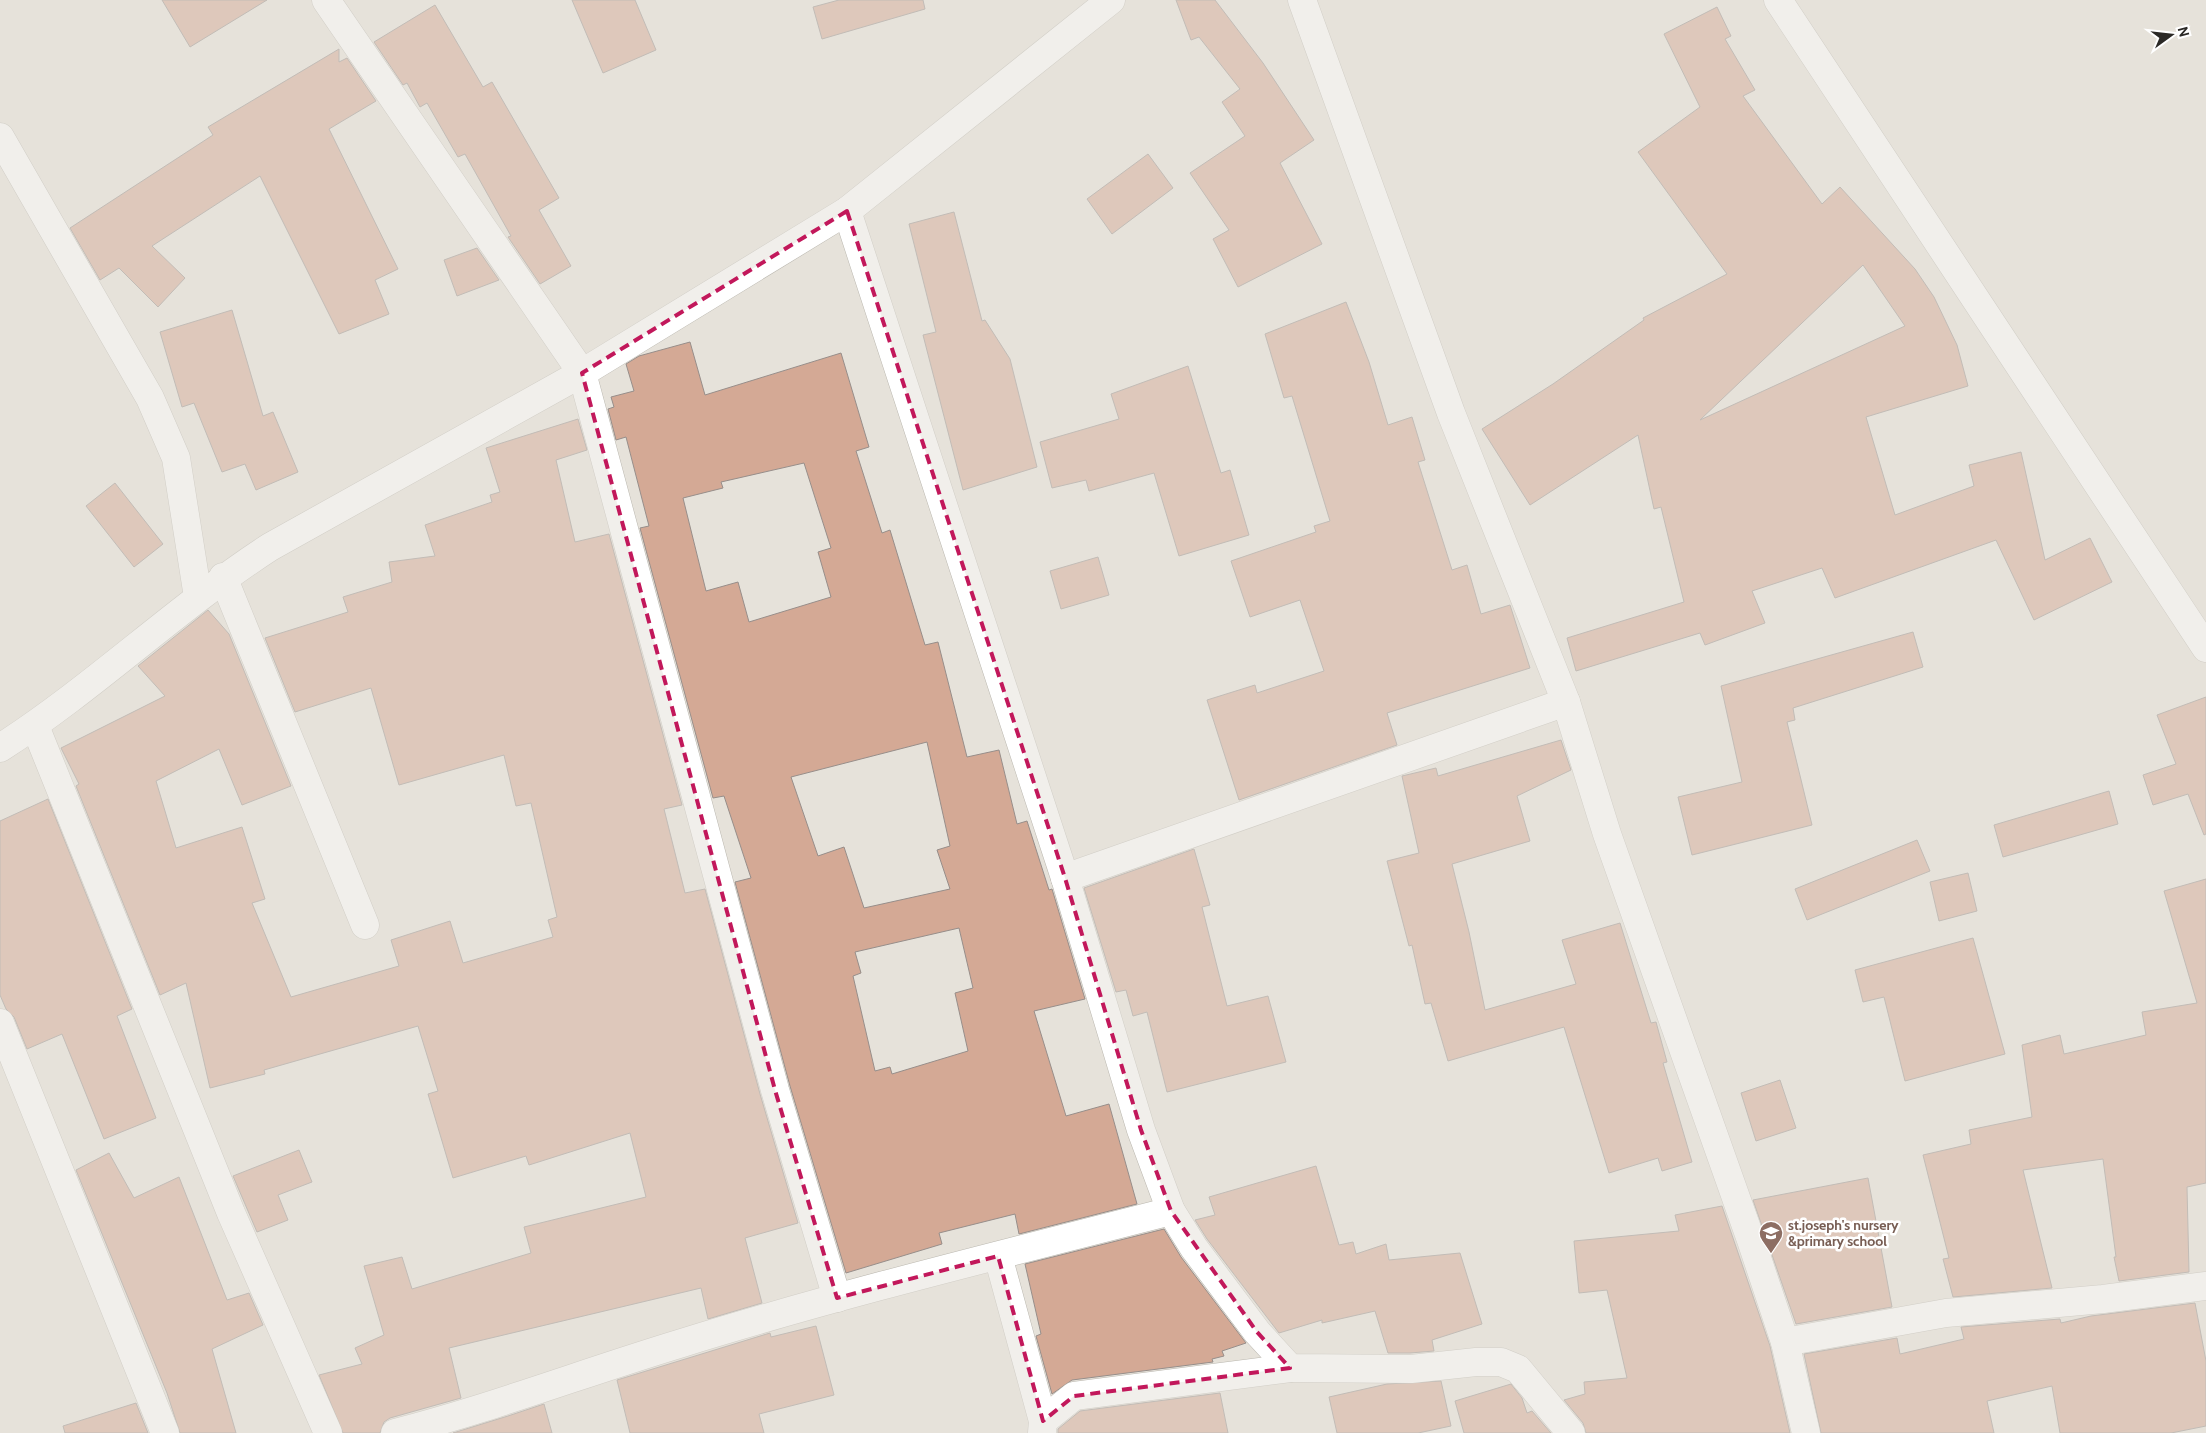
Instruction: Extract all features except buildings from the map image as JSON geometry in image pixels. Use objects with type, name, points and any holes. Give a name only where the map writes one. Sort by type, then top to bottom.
[{"type":"street","points":[[326,0],[582,373],[772,1080],[837,1298]]},
{"type":"street","points":[[0,748],[35,726],[223,577],[270,547],[582,373],[847,211],[1110,0]]},
{"type":"street","points":[[1302,0],[1451,413],[1566,702],[1607,834],[1751,1240],[1785,1342],[1806,1433]]},
{"type":"street","points":[[1778,0],[2206,648]]},
{"type":"street","points":[[0,136],[150,398],[176,458],[198,597]]},
{"type":"street","points":[[847,211],[1065,878],[1141,1130],[1171,1211],[1194,1248],[1257,1332],[1290,1368]]},
{"type":"street","points":[[223,577],[365,925]]},
{"type":"street","points":[[1065,878],[1566,702]]},
{"type":"street","points":[[35,726],[231,1213],[328,1433]]},
{"type":"street","points":[[0,1023],[164,1433]]},
{"type":"street","points":[[395,1433],[465,1424],[681,1343],[837,1298],[1171,1211]]},
{"type":"street","points":[[998,1256],[1042,1427],[1074,1396],[1290,1368],[1411,1369],[1476,1362],[1501,1362],[1518,1369],[1571,1433]]},
{"type":"street","points":[[1785,1342],[1946,1314],[2103,1299],[2206,1286]]},
{"type":"highlighted area","points":[[847,211],[1065,878],[1141,1130],[1171,1211],[1257,1332],[1290,1368],[1074,1396],[1043,1421],[998,1256],[837,1298],[775,1090],[582,373]]},
{"type":"place","name":"st.joseph's nursery &primary school","points":[[1771,1254]]}]
